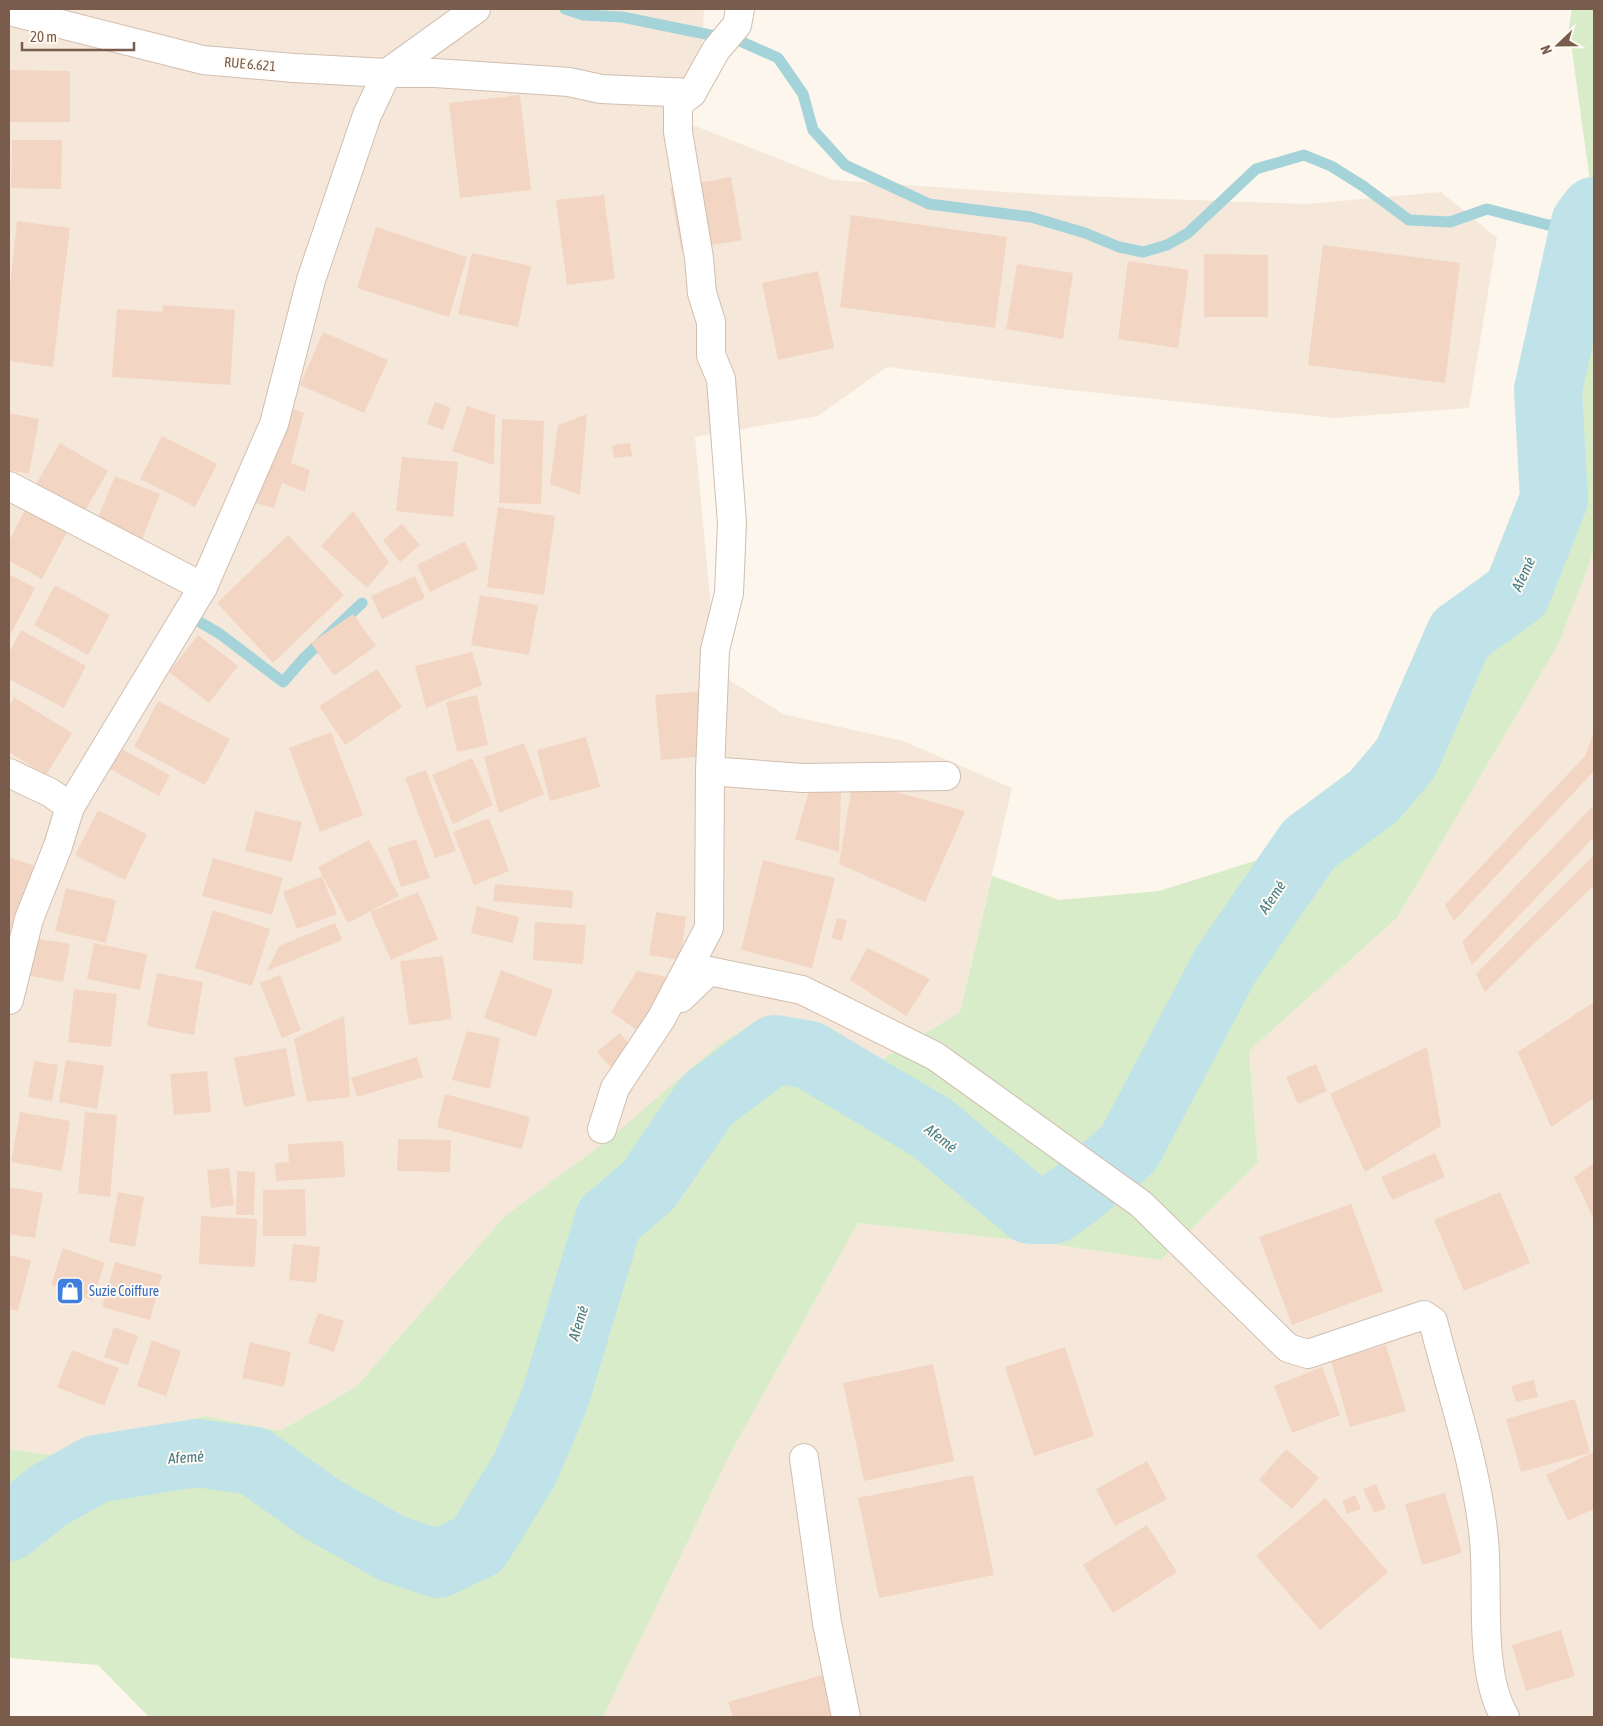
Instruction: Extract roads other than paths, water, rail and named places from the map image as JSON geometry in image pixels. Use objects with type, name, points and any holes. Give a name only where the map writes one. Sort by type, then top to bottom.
[{"type":"street","points":[[9,1000],[29,919],[58,846],[70,807],[202,587],[274,424],[312,280],[367,116],[387,72],[476,9]]},
{"type":"street","name":"RUE 6.621","points":[[9,11],[203,60],[294,68],[435,72],[569,82],[601,89],[692,93]]},
{"type":"street","points":[[602,1130],[615,1088],[661,1018],[709,928],[710,771],[715,650],[729,593],[732,523],[721,379],[711,355],[711,322],[702,293],[699,258],[678,132],[678,104],[692,93],[716,50],[739,17]]},
{"type":"street","points":[[9,486],[202,587]]},
{"type":"street","points":[[710,771],[802,778],[946,776]]},
{"type":"street","points":[[9,773],[52,793],[70,807]]},
{"type":"street","points":[[661,1018],[710,971],[802,990],[934,1056],[1141,1204],[1288,1348],[1308,1354],[1424,1315],[1432,1321],[1463,1432],[1478,1500],[1484,1540],[1490,1672],[1505,1717]]},
{"type":"street","points":[[804,1458],[827,1623],[846,1717]]},
{"type":"waterway","points":[[565,9],[583,15],[622,17],[740,41],[778,58],[803,94],[813,130],[845,165],[929,204],[1031,217],[1085,233],[1119,247],[1143,252],[1167,245],[1188,233],[1256,169],[1304,155],[1331,166],[1363,186],[1409,220],[1450,222],[1487,209],[1548,225],[1585,223]]},
{"type":"waterway","name":"Afemé","points":[[9,1527],[48,1496],[96,1469],[196,1453],[254,1461],[320,1508],[391,1548],[438,1564],[478,1545],[525,1469],[555,1398],[609,1219],[648,1186],[707,1100],[775,1049],[809,1055],[932,1128],[1030,1210],[1053,1210],[1077,1193],[1129,1148],[1225,966],[1309,844],[1374,796],[1406,758],[1460,634],[1517,593],[1554,499],[1548,390],[1585,223],[1594,211]]},
{"type":"waterway","points":[[193,618],[220,634],[283,682],[305,657],[362,603]]},
{"type":"place","name":"Suzie Coiffure","points":[[70,1291]]}]
